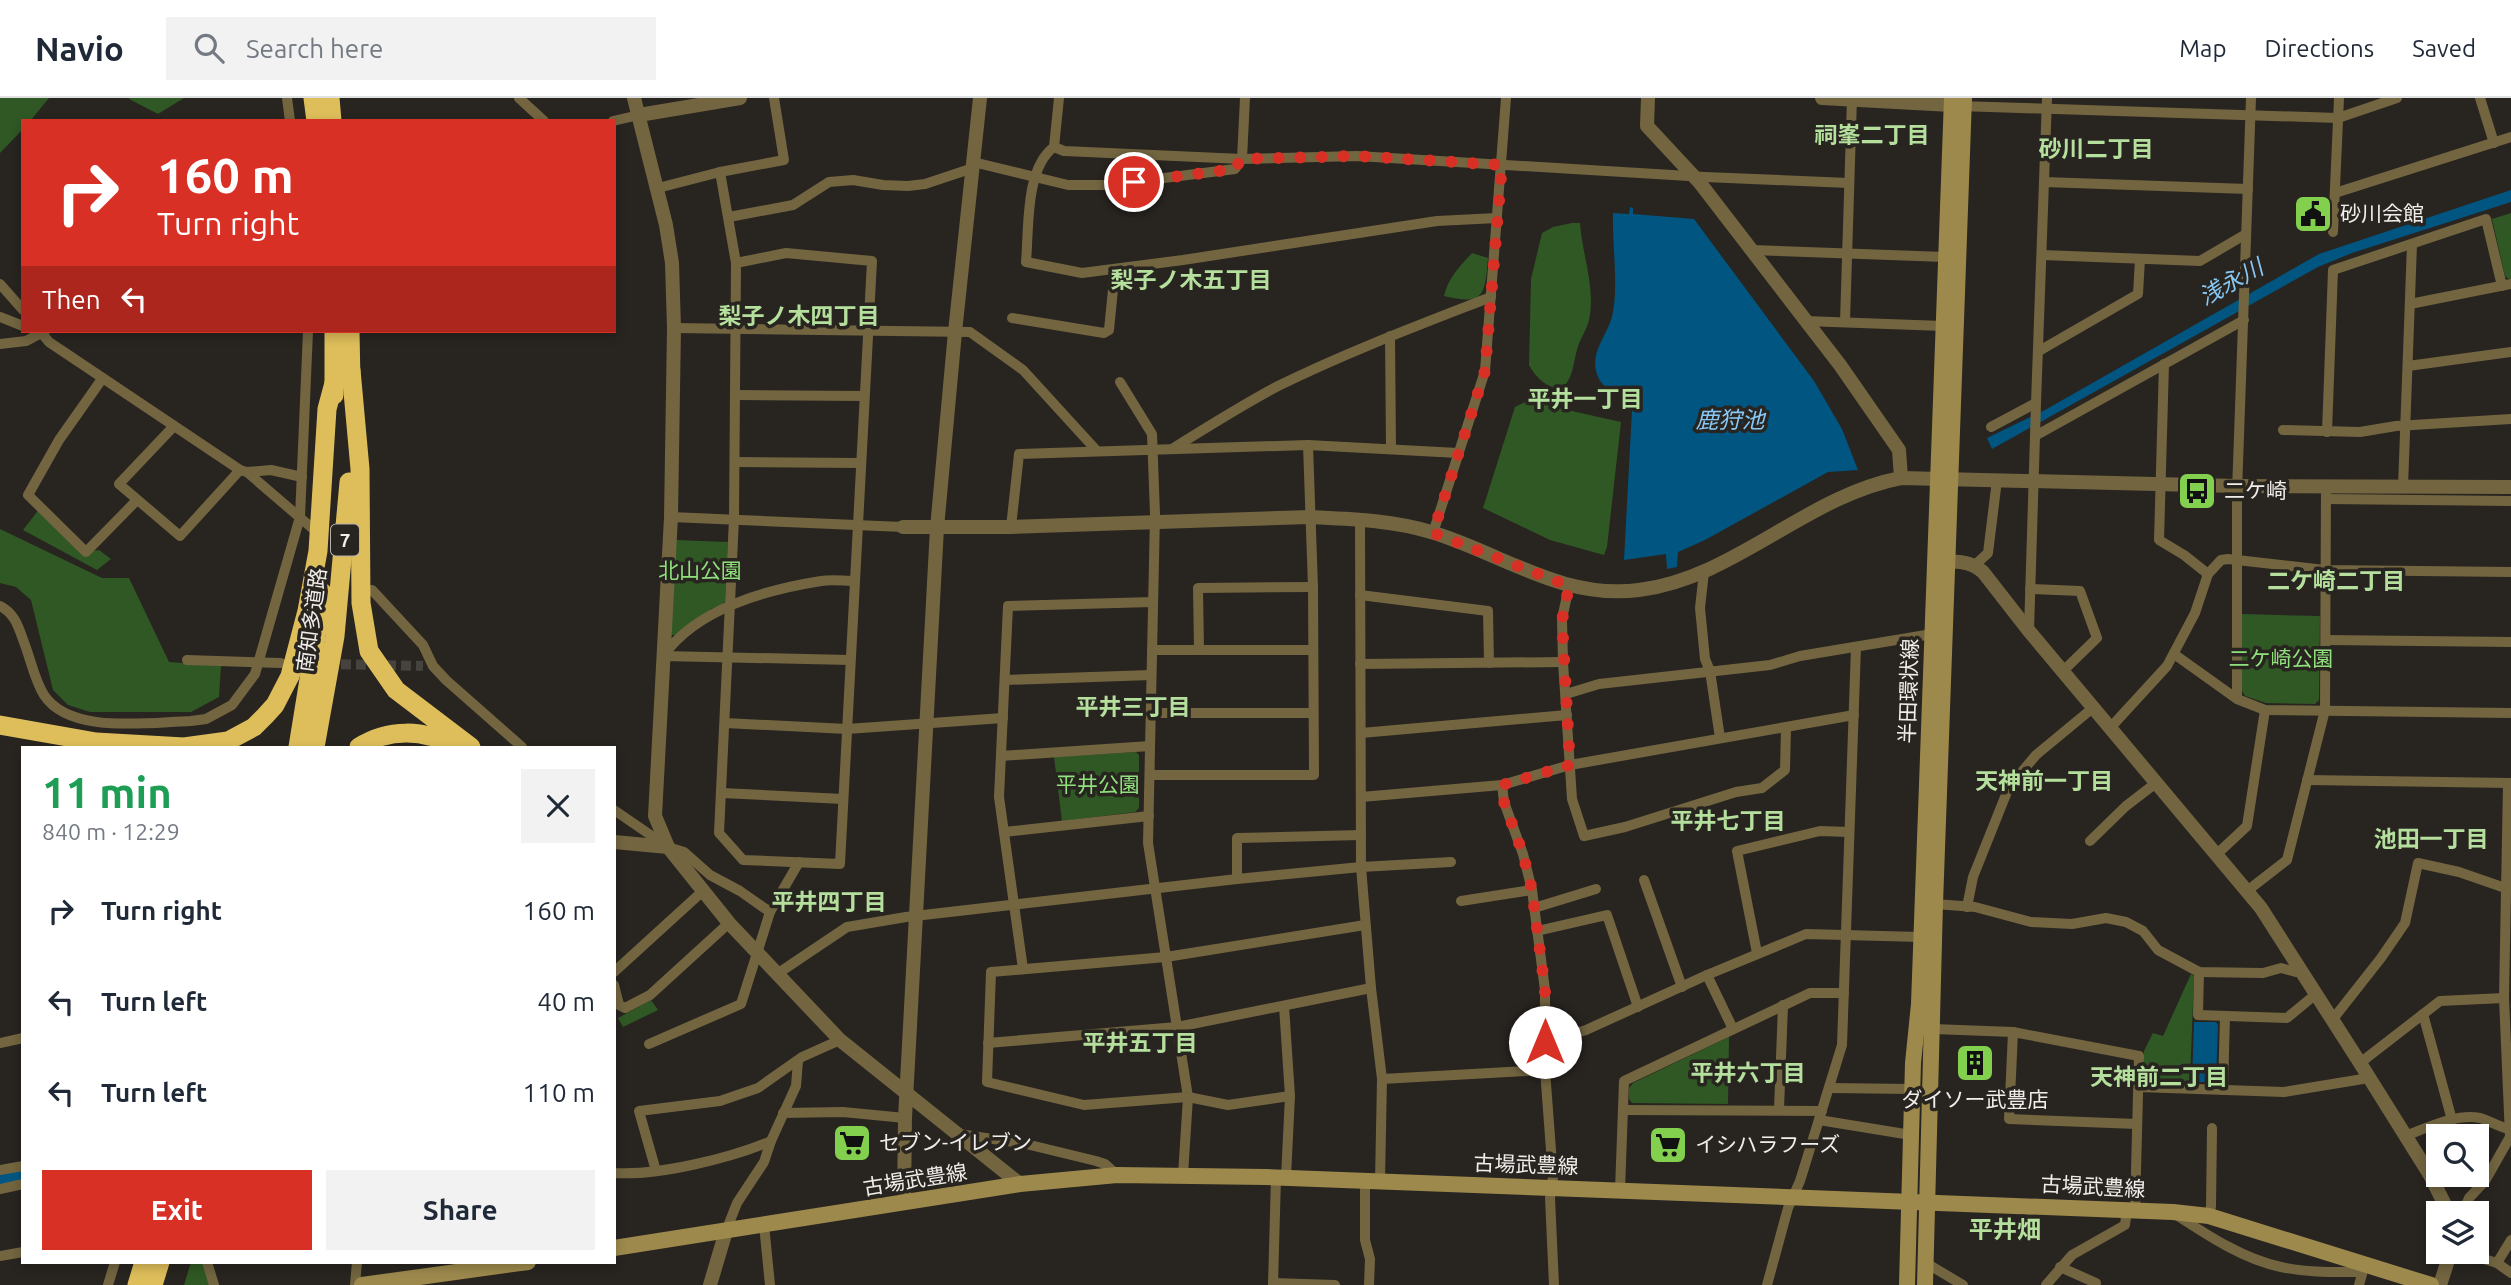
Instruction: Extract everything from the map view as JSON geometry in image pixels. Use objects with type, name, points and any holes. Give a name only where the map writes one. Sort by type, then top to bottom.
[{"type":"highway","points":[[313,98],[316,119]]},
{"type":"highway","points":[[330,98],[332,119]]},
{"type":"highway","name":"南知多道路","points":[[298,746],[324,585],[332,472],[334,333]]},
{"type":"highway","name":"南知多道路","points":[[315,746],[335,636],[346,527],[350,333]]},
{"type":"highway","points":[[351,370],[360,469],[361,603],[369,651],[396,690],[470,746]]},
{"type":"highway","points":[[0,724],[102,745],[205,746],[228,741],[254,727],[275,705],[294,665],[307,611],[318,551],[327,409],[334,383]]},
{"type":"highway","points":[[361,746],[383,736],[404,733],[430,737],[451,746]]},
{"type":"highway","points":[[0,737],[50,746]]},
{"type":"highway","points":[[137,1285],[143,1264]]},
{"type":"highway","points":[[153,1285],[159,1264]]},
{"type":"main road","name":"半田環状線","points":[[1925,1285],[1948,561],[1944,478],[1943,326],[1945,257],[1958,102]]},
{"type":"main road","name":"半田環状線","points":[[1907,1285],[1912,1089],[1921,937],[1932,634],[1944,478],[1958,102]]},
{"type":"main road","name":"古場武豊線","points":[[616,1248],[1020,1184],[1117,1175],[1281,1177],[2173,1212],[2209,1216],[2363,1268],[2431,1285]]},
{"type":"main road","points":[[362,1285],[441,1280],[485,1265]]},
{"type":"street","points":[[287,98],[290,119]]},
{"type":"street","points":[[519,98],[542,119]]},
{"type":"street","points":[[634,98],[658,188],[672,263],[674,328],[671,517],[655,816],[668,847]]},
{"type":"street","points":[[616,120],[740,98]]},
{"type":"street","points":[[658,188],[720,172],[784,160],[774,98]]},
{"type":"street","points":[[904,1203],[906,1092],[937,528],[980,98]]},
{"type":"street","points":[[1059,98],[1054,147],[1033,177],[1026,262],[1082,273],[1437,221],[1497,218]]},
{"type":"street","points":[[729,217],[793,205],[829,182],[853,180],[883,185],[925,184],[973,165],[1068,185],[1109,185],[1235,169],[1241,159],[1245,98]]},
{"type":"street","points":[[1433,533],[1485,371],[1506,98]]},
{"type":"street","points":[[1648,98],[1647,126],[1693,176],[1840,366],[1899,450],[1901,478]]},
{"type":"street","points":[[1822,98],[2046,104],[2250,116],[2338,118],[2397,98]]},
{"type":"street","points":[[2236,699],[2237,486],[2251,98]]},
{"type":"street","points":[[2333,232],[2339,98]]},
{"type":"street","points":[[2480,98],[2494,143]]},
{"type":"street","points":[[1845,323],[1852,99]]},
{"type":"street","points":[[2029,631],[2046,104]]},
{"type":"street","points":[[2335,193],[2511,137]]},
{"type":"street","points":[[1054,147],[1064,150],[1241,159],[1357,156],[1849,183]]},
{"type":"street","points":[[720,172],[736,263],[736,395],[734,519],[719,833],[743,859],[840,864],[872,261],[786,253],[736,263]]},
{"type":"street","points":[[2044,182],[2248,189]]},
{"type":"street","points":[[2327,432],[2333,270],[2486,219],[2507,285],[2410,304]]},
{"type":"street","points":[[2042,255],[2200,261],[2246,234]]},
{"type":"street","points":[[2403,486],[2412,244]]},
{"type":"street","points":[[1752,250],[1945,257]]},
{"type":"street","points":[[2039,351],[2138,295],[2140,259]]},
{"type":"street","points":[[1012,318],[1104,334],[1109,330],[1115,269]]},
{"type":"street","points":[[0,284],[21,308]]},
{"type":"street","points":[[1172,449],[1275,388],[1390,336],[1491,297]]},
{"type":"street","points":[[0,317],[21,325]]},
{"type":"street","points":[[2035,436],[2244,320]]},
{"type":"street","points":[[1805,321],[1943,326]]},
{"type":"street","points":[[674,328],[970,332],[1023,370],[1097,451]]},
{"type":"street","points":[[0,344],[26,341],[38,333]]},
{"type":"street","points":[[42,333],[49,342],[102,379],[243,471],[319,534]]},
{"type":"street","points":[[0,606],[14,616],[41,689],[50,703],[76,719],[94,723],[206,719],[232,705],[250,682],[258,661],[300,517],[308,333]]},
{"type":"street","points":[[1390,336],[1391,449]]},
{"type":"street","points":[[2409,366],[2511,352]]},
{"type":"street","points":[[2164,364],[2159,540],[2208,574]]},
{"type":"street","points":[[102,379],[59,440],[28,495],[86,552],[137,500]]},
{"type":"street","points":[[1120,382],[1152,434],[1154,522],[1148,843],[1188,1097],[1183,1175]]},
{"type":"street","points":[[736,395],[864,396]]},
{"type":"street","points":[[1991,427],[2036,403]]},
{"type":"street","points":[[2283,430],[2360,432],[2404,426],[2511,419]]},
{"type":"street","points":[[174,426],[119,484],[180,536],[243,471],[271,470],[302,477]]},
{"type":"street","points":[[1011,527],[1019,454],[1308,445],[1458,453]]},
{"type":"street","points":[[1150,775],[1314,775],[1313,587],[1308,445]]},
{"type":"street","points":[[735,462],[860,463]]},
{"type":"street","points":[[671,517],[937,528],[1310,517],[1360,519],[1400,524],[1433,533],[1569,586],[1636,591],[1660,587],[1704,572],[1824,505],[1878,482],[1901,478],[2160,483],[2511,501]]},
{"type":"street","points":[[1975,565],[1988,553],[1997,480]]},
{"type":"street","points":[[2326,493],[2403,486],[2511,487]]},
{"type":"street","points":[[2247,891],[2287,860],[2325,710],[2326,493]]},
{"type":"street","points":[[1360,519],[1361,867],[1382,1079],[1365,1240],[1370,1259],[1369,1285]]},
{"type":"street","points":[[2110,727],[2175,654],[2195,613],[2208,574],[2221,560],[2325,570],[2511,572]]},
{"type":"street","points":[[1948,561],[1975,565],[2247,891],[2333,1019],[2442,1201]]},
{"type":"street","points":[[1704,572],[1700,608],[1705,659],[1710,671],[1720,738]]},
{"type":"street","points":[[663,656],[698,623],[730,606],[780,589],[822,580],[854,581]]},
{"type":"street","points":[[1569,586],[1562,620],[1563,662],[1572,799],[1584,836],[1625,827],[1736,792],[1762,788],[1785,770],[1786,728]]},
{"type":"street","points":[[1199,650],[1198,588],[1313,587]]},
{"type":"street","points":[[2030,589],[2080,591],[2097,638],[2063,671]]},
{"type":"street","points":[[372,590],[423,645],[428,666],[521,746]]},
{"type":"street","points":[[1360,595],[1488,611],[1489,663]]},
{"type":"street","points":[[1023,969],[999,797],[1008,606],[1153,602]]},
{"type":"street","points":[[1566,694],[1599,684],[1770,664],[1800,656],[1932,634]]},
{"type":"street","points":[[2326,640],[2511,642]]},
{"type":"street","points":[[1767,1285],[1842,1045],[1856,648]]},
{"type":"street","points":[[1152,650],[1313,650]]},
{"type":"street","points":[[2175,654],[2236,699],[2266,710],[2511,713]]},
{"type":"street","points":[[663,656],[850,660]]},
{"type":"street","points":[[187,660],[281,663]]},
{"type":"street","points":[[1360,664],[1563,662]]},
{"type":"street","points":[[1006,680],[1151,675]]},
{"type":"street","points":[[1967,907],[1973,877],[2009,787],[2036,755],[2094,707]]},
{"type":"street","points":[[2217,854],[2247,826],[2266,710]]},
{"type":"street","points":[[1151,713],[1313,713]]},
{"type":"street","points":[[1361,733],[1567,715]]},
{"type":"street","points":[[1361,797],[1502,785],[1570,765],[1854,715]]},
{"type":"street","points":[[725,723],[847,729],[1003,718]]},
{"type":"street","points":[[1001,756],[1150,746]]},
{"type":"street","points":[[2307,780],[2510,783],[2504,998],[2510,1136],[2485,1181],[2468,1201]]},
{"type":"street","points":[[2090,841],[2095,826],[2156,783]]},
{"type":"street","points":[[1502,785],[1504,802],[1523,854],[1532,890],[1545,990],[1545,1070],[1553,1177],[1554,1285]]},
{"type":"street","points":[[722,793],[843,799]]},
{"type":"street","points":[[616,811],[668,847],[729,923],[840,1040],[1020,1184]]},
{"type":"street","points":[[1004,832],[1149,816]]},
{"type":"street","points":[[1758,953],[1737,851],[1821,831],[1849,832]]},
{"type":"street","points":[[1237,879],[1237,838],[1361,835]]},
{"type":"street","points":[[616,842],[668,847],[684,852],[710,875],[740,891],[769,912]]},
{"type":"street","points":[[649,1044],[741,1004],[769,912],[799,862]]},
{"type":"street","points":[[777,974],[847,927],[916,916],[1237,879],[1361,867],[1451,862]]},
{"type":"street","points":[[2333,1019],[2405,923],[2418,863],[2459,872],[2509,890]]},
{"type":"street","points":[[1644,880],[1682,987]]},
{"type":"street","points":[[1534,908],[1596,889]]},
{"type":"street","points":[[616,970],[704,890]]},
{"type":"street","points":[[1461,901],[1532,890]]},
{"type":"street","points":[[1935,905],[1975,907],[2031,922],[2072,924],[2106,918],[2126,922],[2143,931],[2158,950],[2199,972],[2263,973],[2281,968],[2296,972],[2301,969]]},
{"type":"street","points":[[1537,931],[1606,915],[1638,1007]]},
{"type":"street","points":[[616,992],[620,1005],[625,1007],[650,995],[729,923]]},
{"type":"street","points":[[1290,1096],[1228,1105],[1188,1097],[1084,1105],[987,1082],[991,972],[1166,957],[1365,925]]},
{"type":"street","points":[[1545,1042],[1576,1034],[1806,934],[1921,937]]},
{"type":"street","points":[[2199,972],[2198,1015],[2287,1018],[2316,993]]},
{"type":"street","points":[[1707,975],[1733,1029]]},
{"type":"street","points":[[988,1043],[1177,1027],[1371,988]]},
{"type":"street","points":[[1620,1190],[1624,1081],[1810,993],[1844,993]]},
{"type":"street","points":[[2360,1063],[2440,1001],[2504,998]]},
{"type":"street","points":[[1779,1109],[1783,1005]]},
{"type":"street","points":[[1284,1006],[1290,1096],[1273,1284],[1335,1285]]},
{"type":"street","points":[[2423,1014],[2452,1120]]},
{"type":"street","points":[[2223,1090],[2225,1016]]},
{"type":"street","points":[[1933,1029],[2013,1031],[2139,1056],[2131,1209],[2125,1225],[2081,1249],[2060,1267],[2046,1285]]},
{"type":"street","points":[[2013,1031],[2009,1119],[2137,1124]]},
{"type":"street","points":[[0,1043],[21,1038]]},
{"type":"street","points":[[656,1171],[639,1111],[720,1101],[758,1088],[798,1060],[840,1040]]},
{"type":"street","points":[[710,1285],[737,1203],[764,1162],[796,1086],[798,1060]]},
{"type":"street","points":[[1382,1079],[1545,1070]]},
{"type":"street","points":[[2138,1087],[2284,1092],[2369,1078]]},
{"type":"street","points":[[1829,1088],[1912,1089]]},
{"type":"street","points":[[1623,1110],[1779,1109],[1911,1135]]},
{"type":"street","points":[[783,1113],[843,1112],[905,1118]]},
{"type":"street","points":[[2405,1136],[2452,1120],[2479,1118],[2500,1128],[2510,1129]]},
{"type":"street","points":[[2209,1216],[2212,1128]]},
{"type":"street","points":[[956,1133],[1027,1144],[1096,1161],[1105,1164],[1117,1175]]},
{"type":"street","points":[[616,1173],[656,1171],[741,1154],[771,1141]]},
{"type":"street","points":[[0,1170],[21,1166]]},
{"type":"street","points":[[0,1189],[21,1184]]},
{"type":"street","points":[[2173,1212],[2222,1244],[2278,1267],[2302,1271],[2363,1268],[2359,1285]]},
{"type":"street","points":[[764,1225],[770,1285]]},
{"type":"street","points":[[2497,1264],[2511,1240]]},
{"type":"street","points":[[0,1256],[21,1252]]},
{"type":"street","points":[[2489,1261],[2511,1273]]},
{"type":"street","points":[[1926,1263],[1963,1285]]},
{"type":"street","points":[[108,1285],[114,1264]]},
{"type":"street","points":[[208,1264],[214,1285]]},
{"type":"street","points":[[355,1285],[357,1264]]},
{"type":"street","points":[[2440,1285],[2447,1264]]},
{"type":"street","points":[[2060,1267],[2096,1283]]},
{"type":"green space","points":[[0,98],[49,98],[32,119],[21,119],[21,131],[0,153]]},
{"type":"green space","points":[[129,98],[184,98],[158,114],[129,99]]},
{"type":"green space","points":[[2511,213],[2509,279],[2505,276],[2492,219]]},
{"type":"green space","points":[[1580,223],[1591,308],[1570,376],[1561,389],[1542,382],[1529,365],[1531,279],[1542,233],[1553,227]]},
{"type":"green space","points":[[1472,253],[1488,258],[1484,288],[1475,298],[1444,296],[1451,278]]},
{"type":"green space","points":[[1527,401],[1621,422],[1604,555],[1550,540],[1483,508],[1515,407]]},
{"type":"green space","points":[[40,508],[86,552],[99,550],[111,559],[97,570],[23,530]]},
{"type":"green space","points":[[0,529],[102,578],[129,578],[169,662],[221,666],[219,697],[191,712],[90,712],[68,705],[53,690],[31,600],[16,587],[0,583]]},
{"type":"green space","name":"北山公園","points":[[676,540],[728,542],[725,601],[679,635],[671,635]]},
{"type":"green space","name":"二ケ崎公園","points":[[2242,614],[2320,616],[2319,700],[2315,704],[2266,703],[2245,696],[2242,691]]},
{"type":"green space","name":"平井公園","points":[[1136,752],[1139,755],[1139,808],[1135,812],[1062,821],[1054,757]]},
{"type":"green space","points":[[2191,974],[2194,976],[2190,1081],[2148,1081],[2144,1078],[2144,1051],[2153,1033],[2163,1036]]},
{"type":"green space","points":[[651,1000],[658,1010],[623,1027],[618,1018]]},
{"type":"green space","points":[[1729,1037],[1728,1104],[1632,1103],[1629,1099],[1629,1088],[1633,1083]]},
{"type":"green space","points":[[190,1264],[208,1264],[214,1285],[184,1285]]},
{"type":"water","points":[[2511,190],[2511,202],[2352,253],[2318,267],[1992,449],[1987,438],[2045,410],[2319,254]]},
{"type":"water","name":"鹿狩池","points":[[1630,207],[1633,208],[1633,214],[1694,219],[1814,381],[1842,429],[1858,470],[1828,472],[1705,540],[1678,552],[1677,567],[1667,569],[1666,554],[1624,560],[1632,410],[1639,410],[1639,405],[1607,388],[1599,379],[1595,362],[1614,306],[1613,213],[1629,214]]},
{"type":"water","points":[[2194,1022],[2216,1022],[2218,1025],[2216,1080],[2213,1082],[2192,1082]]},
{"type":"waterway","points":[[0,1179],[21,1175]]},
{"type":"tunnel","points":[[326,664],[423,666]]},
{"type":"place","name":"砂川会館","points":[[2313,214]]},
{"type":"place","name":"二ケ崎","points":[[2197,491]]},
{"type":"place","name":"ダイソー武豊店","points":[[1975,1063]]},
{"type":"place","name":"セブン-イレブン","points":[[852,1143]]},
{"type":"place","name":"イシハラフーズ","points":[[1668,1145]]},
{"type":"district","name":"祠峯二丁目","points":[[1872,135]]},
{"type":"district","name":"砂川二丁目","points":[[2096,149]]},
{"type":"district","name":"梨子ノ木五丁目","points":[[1191,280]]},
{"type":"district","name":"梨子ノ木四丁目","points":[[799,316]]},
{"type":"district","name":"平井一丁目","points":[[1585,399]]},
{"type":"district","name":"二ケ崎二丁目","points":[[2336,581]]},
{"type":"district","name":"平井三丁目","points":[[1133,707]]},
{"type":"district","name":"天神前一丁目","points":[[2044,781]]},
{"type":"district","name":"平井七丁目","points":[[1728,821]]},
{"type":"district","name":"池田一丁目","points":[[2431,839]]},
{"type":"district","name":"平井四丁目","points":[[829,902]]},
{"type":"district","name":"平井五丁目","points":[[1140,1043]]},
{"type":"district","name":"平井六丁目","points":[[1748,1073]]},
{"type":"district","name":"天神前二丁目","points":[[2159,1077]]},
{"type":"district","name":"平井畑","points":[[2005,1230]]},
{"type":"route","points":[[1134,182],[1235,169],[1241,159],[1357,156],[1502,165],[1485,371],[1433,533],[1569,586],[1562,620],[1570,765],[1502,785],[1504,802],[1523,854],[1532,890],[1545,990],[1545,1042]]},
{"type":"water label","name":"浅永川","points":[[2231,282]]}]
